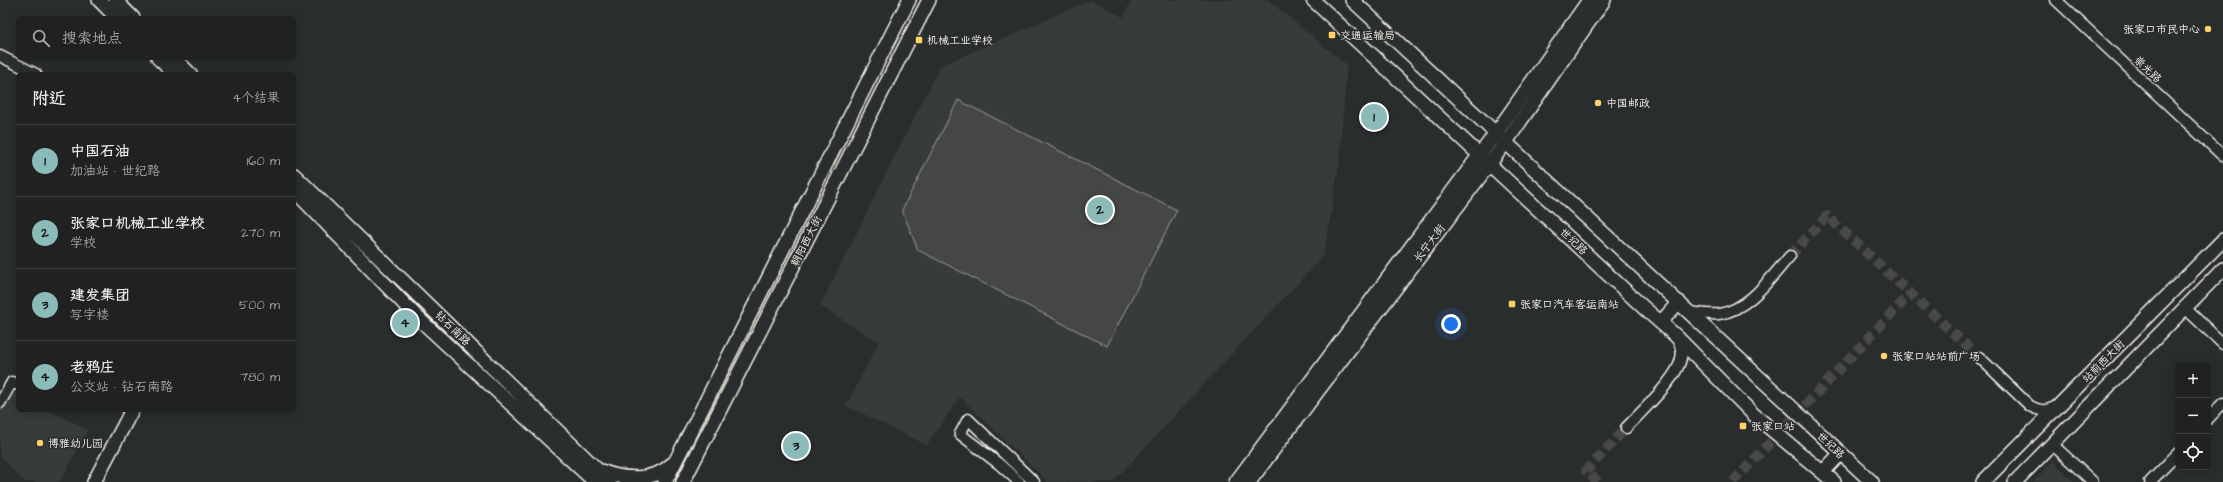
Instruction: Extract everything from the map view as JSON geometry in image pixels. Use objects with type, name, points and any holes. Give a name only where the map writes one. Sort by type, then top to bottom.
[{"type":"main road","points":[[99,0],[115,16]]},
{"type":"main road","points":[[115,0],[131,16]]},
{"type":"main road","name":"朝阳西大街","points":[[665,482],[909,0]]},
{"type":"main road","name":"朝阳西大街","points":[[683,482],[929,0]]},
{"type":"main road","name":"世纪路","points":[[1314,0],[1644,308],[1661,322],[1753,414],[1834,482]]},
{"type":"main road","name":"世纪路","points":[[1352,0],[1679,302],[1840,454],[1872,482]]},
{"type":"main road","name":"长宁大街","points":[[1249,482],[1485,159],[1496,133],[1589,0]]},
{"type":"main road","name":"长宁大街","points":[[1236,482],[1485,159],[1506,142],[1604,0]]},
{"type":"main road","points":[[160,60],[172,72]]},
{"type":"main road","points":[[176,60],[188,72]]},
{"type":"main road","name":"钻石南路","points":[[296,177],[596,476]]},
{"type":"main road","name":"钻石南路","points":[[296,192],[416,316],[596,476],[610,482]]},
{"type":"main road","name":"站前西大街","points":[[1983,482],[2223,240]]},
{"type":"main road","name":"站前西大街","points":[[2014,482],[2223,269]]},
{"type":"main road","points":[[1661,322],[1679,302]]},
{"type":"main road","points":[[2113,350],[2129,365]]},
{"type":"main road","points":[[94,482],[131,412]]},
{"type":"main road","points":[[1823,472],[1840,454]]},
{"type":"main road","points":[[596,476],[626,480],[655,477],[667,470],[678,455]]},
{"type":"main road","points":[[688,482],[693,461]]},
{"type":"street","name":"崇光路","points":[[2056,0],[2223,156]]},
{"type":"street","points":[[0,56],[32,72]]},
{"type":"street","points":[[1689,312],[1720,314],[1736,308],[1752,297],[1790,256]]},
{"type":"street","points":[[2185,308],[2223,344]]},
{"type":"street","points":[[1626,428],[1676,373],[1682,357],[1681,350],[1671,332]]},
{"type":"street","points":[[1978,357],[2030,406],[2046,411],[2059,405]]},
{"type":"street","points":[[0,403],[12,382],[16,384]]},
{"type":"street","points":[[2211,417],[2223,403]]},
{"type":"street","points":[[1019,482],[1000,464],[960,434],[968,419],[1034,482]]},
{"type":"street","points":[[2052,444],[2093,482]]},
{"type":"street","points":[[2150,482],[2175,456]]},
{"type":"shaded area","points":[[1091,0],[1123,17],[1132,0],[1268,0],[1347,65],[1339,165],[1324,255],[1113,482],[1048,482],[960,397],[927,445],[846,406],[879,342],[820,306],[940,66]]},
{"type":"shaded area","points":[[958,100],[1177,210],[1107,346],[918,250],[902,210]]},
{"type":"shaded area","name":"博雅幼儿园","points":[[11,391],[16,393],[16,412],[53,412],[88,430],[60,482],[25,482],[0,456],[0,411]]},
{"type":"shaded area","points":[[2053,461],[2074,482],[2033,482]]},
{"type":"tunnel","points":[[1790,256],[1827,216],[1979,357]]},
{"type":"tunnel","points":[[1733,482],[1910,294]]},
{"type":"tunnel","points":[[1598,482],[1586,471],[1626,428]]},
{"type":"place","name":"张家口市民中心","points":[[2208,29]]},
{"type":"place","name":"交通运输局","points":[[1332,35]]},
{"type":"place","name":"机械工业学校","points":[[919,40]]},
{"type":"place","name":"中国邮政","points":[[1598,103]]},
{"type":"place","name":"中国石油","points":[[1374,117]]},
{"type":"place","name":"张家口机械工业学校","points":[[1100,210]]},
{"type":"place","name":"张家口汽车客运南站","points":[[1512,304]]},
{"type":"place","name":"老鸦庄","points":[[405,323]]},
{"type":"place","name":"张家口站站前广场","points":[[1884,356]]},
{"type":"place","name":"张家口站","points":[[1743,426]]},
{"type":"place","name":"博雅幼儿园","points":[[40,443]]},
{"type":"place","name":"建发集团","points":[[796,446]]}]
